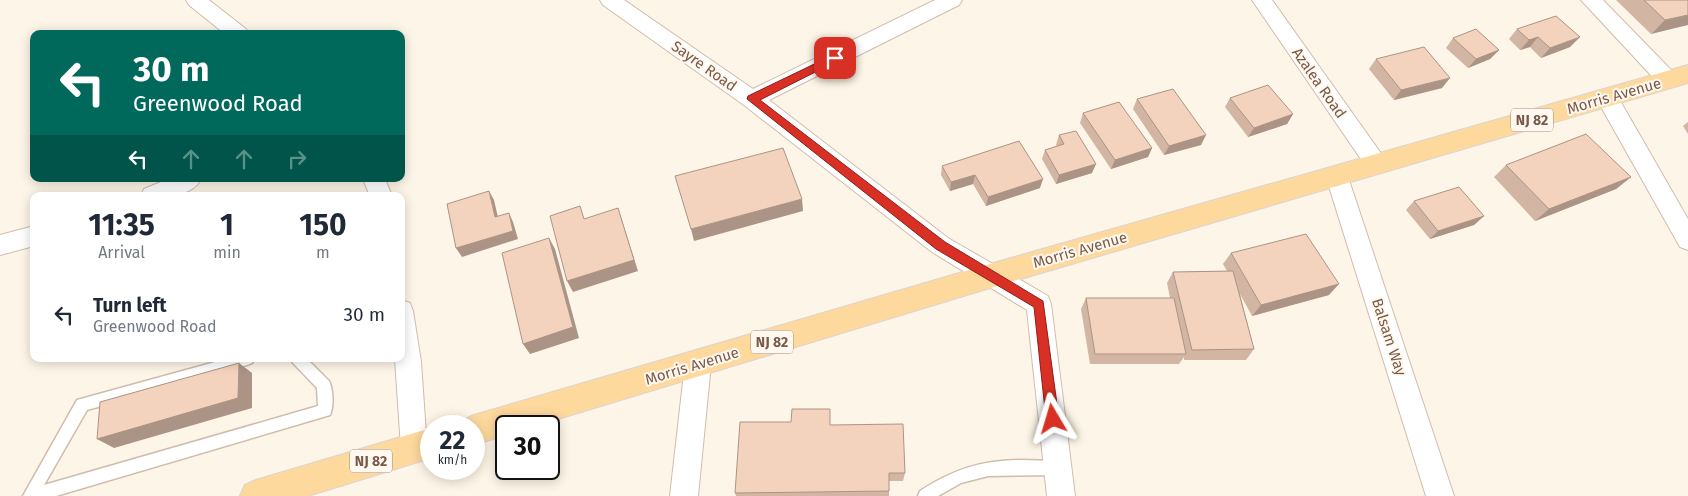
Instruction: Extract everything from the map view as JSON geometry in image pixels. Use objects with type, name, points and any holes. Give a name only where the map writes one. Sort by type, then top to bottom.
[{"type":"main road","name":"Morris Avenue","points":[[485,427],[990,276],[1376,166],[1678,77]]},
{"type":"main road","name":"NJ 82","points":[[256,496],[420,447]]},
{"type":"street","points":[[196,0],[234,30]]},
{"type":"street","name":"Sayre Road","points":[[610,0],[752,99],[940,245],[1039,304],[1058,468]]},
{"type":"street","points":[[752,99],[952,0]]},
{"type":"street","name":"Azalea Road","points":[[1262,0],[1376,166]]},
{"type":"street","points":[[1591,0],[1678,77]]},
{"type":"street","points":[[1607,98],[1688,240]]},
{"type":"street","name":"Balsam Way","points":[[1337,177],[1440,496]]},
{"type":"street","points":[[161,192],[183,182]]},
{"type":"street","points":[[0,246],[30,237]]},
{"type":"street","points":[[405,340],[420,429]]},
{"type":"street","points":[[684,496],[698,364]]},
{"type":"street","points":[[1058,468],[1061,496]]},
{"type":"lane","points":[[31,496],[82,405],[237,362]]},
{"type":"lane","points":[[31,496],[325,410],[324,385],[301,362]]},
{"type":"lane","points":[[925,496],[956,477],[975,470],[996,466],[1058,468]]},
{"type":"building","points":[[1644,0],[1688,0],[1688,15],[1665,20]]},
{"type":"building","points":[[1556,16],[1580,37],[1550,48],[1538,37],[1529,40],[1517,29]]},
{"type":"building","points":[[1476,29],[1499,50],[1476,59],[1453,38]]},
{"type":"building","points":[[1424,47],[1450,78],[1401,90],[1376,59]]},
{"type":"building","points":[[1268,85],[1293,114],[1254,128],[1230,98]]},
{"type":"building","points":[[1173,89],[1206,135],[1169,146],[1137,99]]},
{"type":"building","points":[[1119,102],[1152,148],[1115,160],[1083,113]]},
{"type":"building","points":[[1076,131],[1096,164],[1059,175],[1045,150],[1064,144],[1059,135]]},
{"type":"building","points":[[1586,134],[1631,177],[1549,209],[1506,165]]},
{"type":"building","points":[[1019,141],[1043,179],[988,197],[975,175],[951,182],[942,166]]},
{"type":"building","points":[[783,148],[802,199],[691,229],[675,176]]},
{"type":"building","points":[[1459,187],[1484,216],[1438,231],[1414,201]]},
{"type":"building","points":[[489,191],[495,217],[509,213],[513,231],[456,248],[447,204]]},
{"type":"building","points":[[580,206],[584,219],[618,208],[634,260],[567,281],[550,216]]},
{"type":"building","points":[[1306,234],[1339,284],[1261,305],[1231,253]]},
{"type":"building","points":[[549,238],[573,327],[523,344],[502,253]]},
{"type":"building","points":[[1233,271],[1254,349],[1192,350],[1173,272]]},
{"type":"building","points":[[1086,298],[1174,298],[1186,354],[1095,354]]},
{"type":"building","points":[[239,363],[238,398],[97,439],[100,402]]},
{"type":"building","points":[[792,409],[830,409],[830,425],[903,424],[905,473],[889,473],[889,491],[735,493],[740,422],[791,422]]},
{"type":"route","points":[[835,58],[752,99],[940,245],[1039,304],[1053,419]]}]
